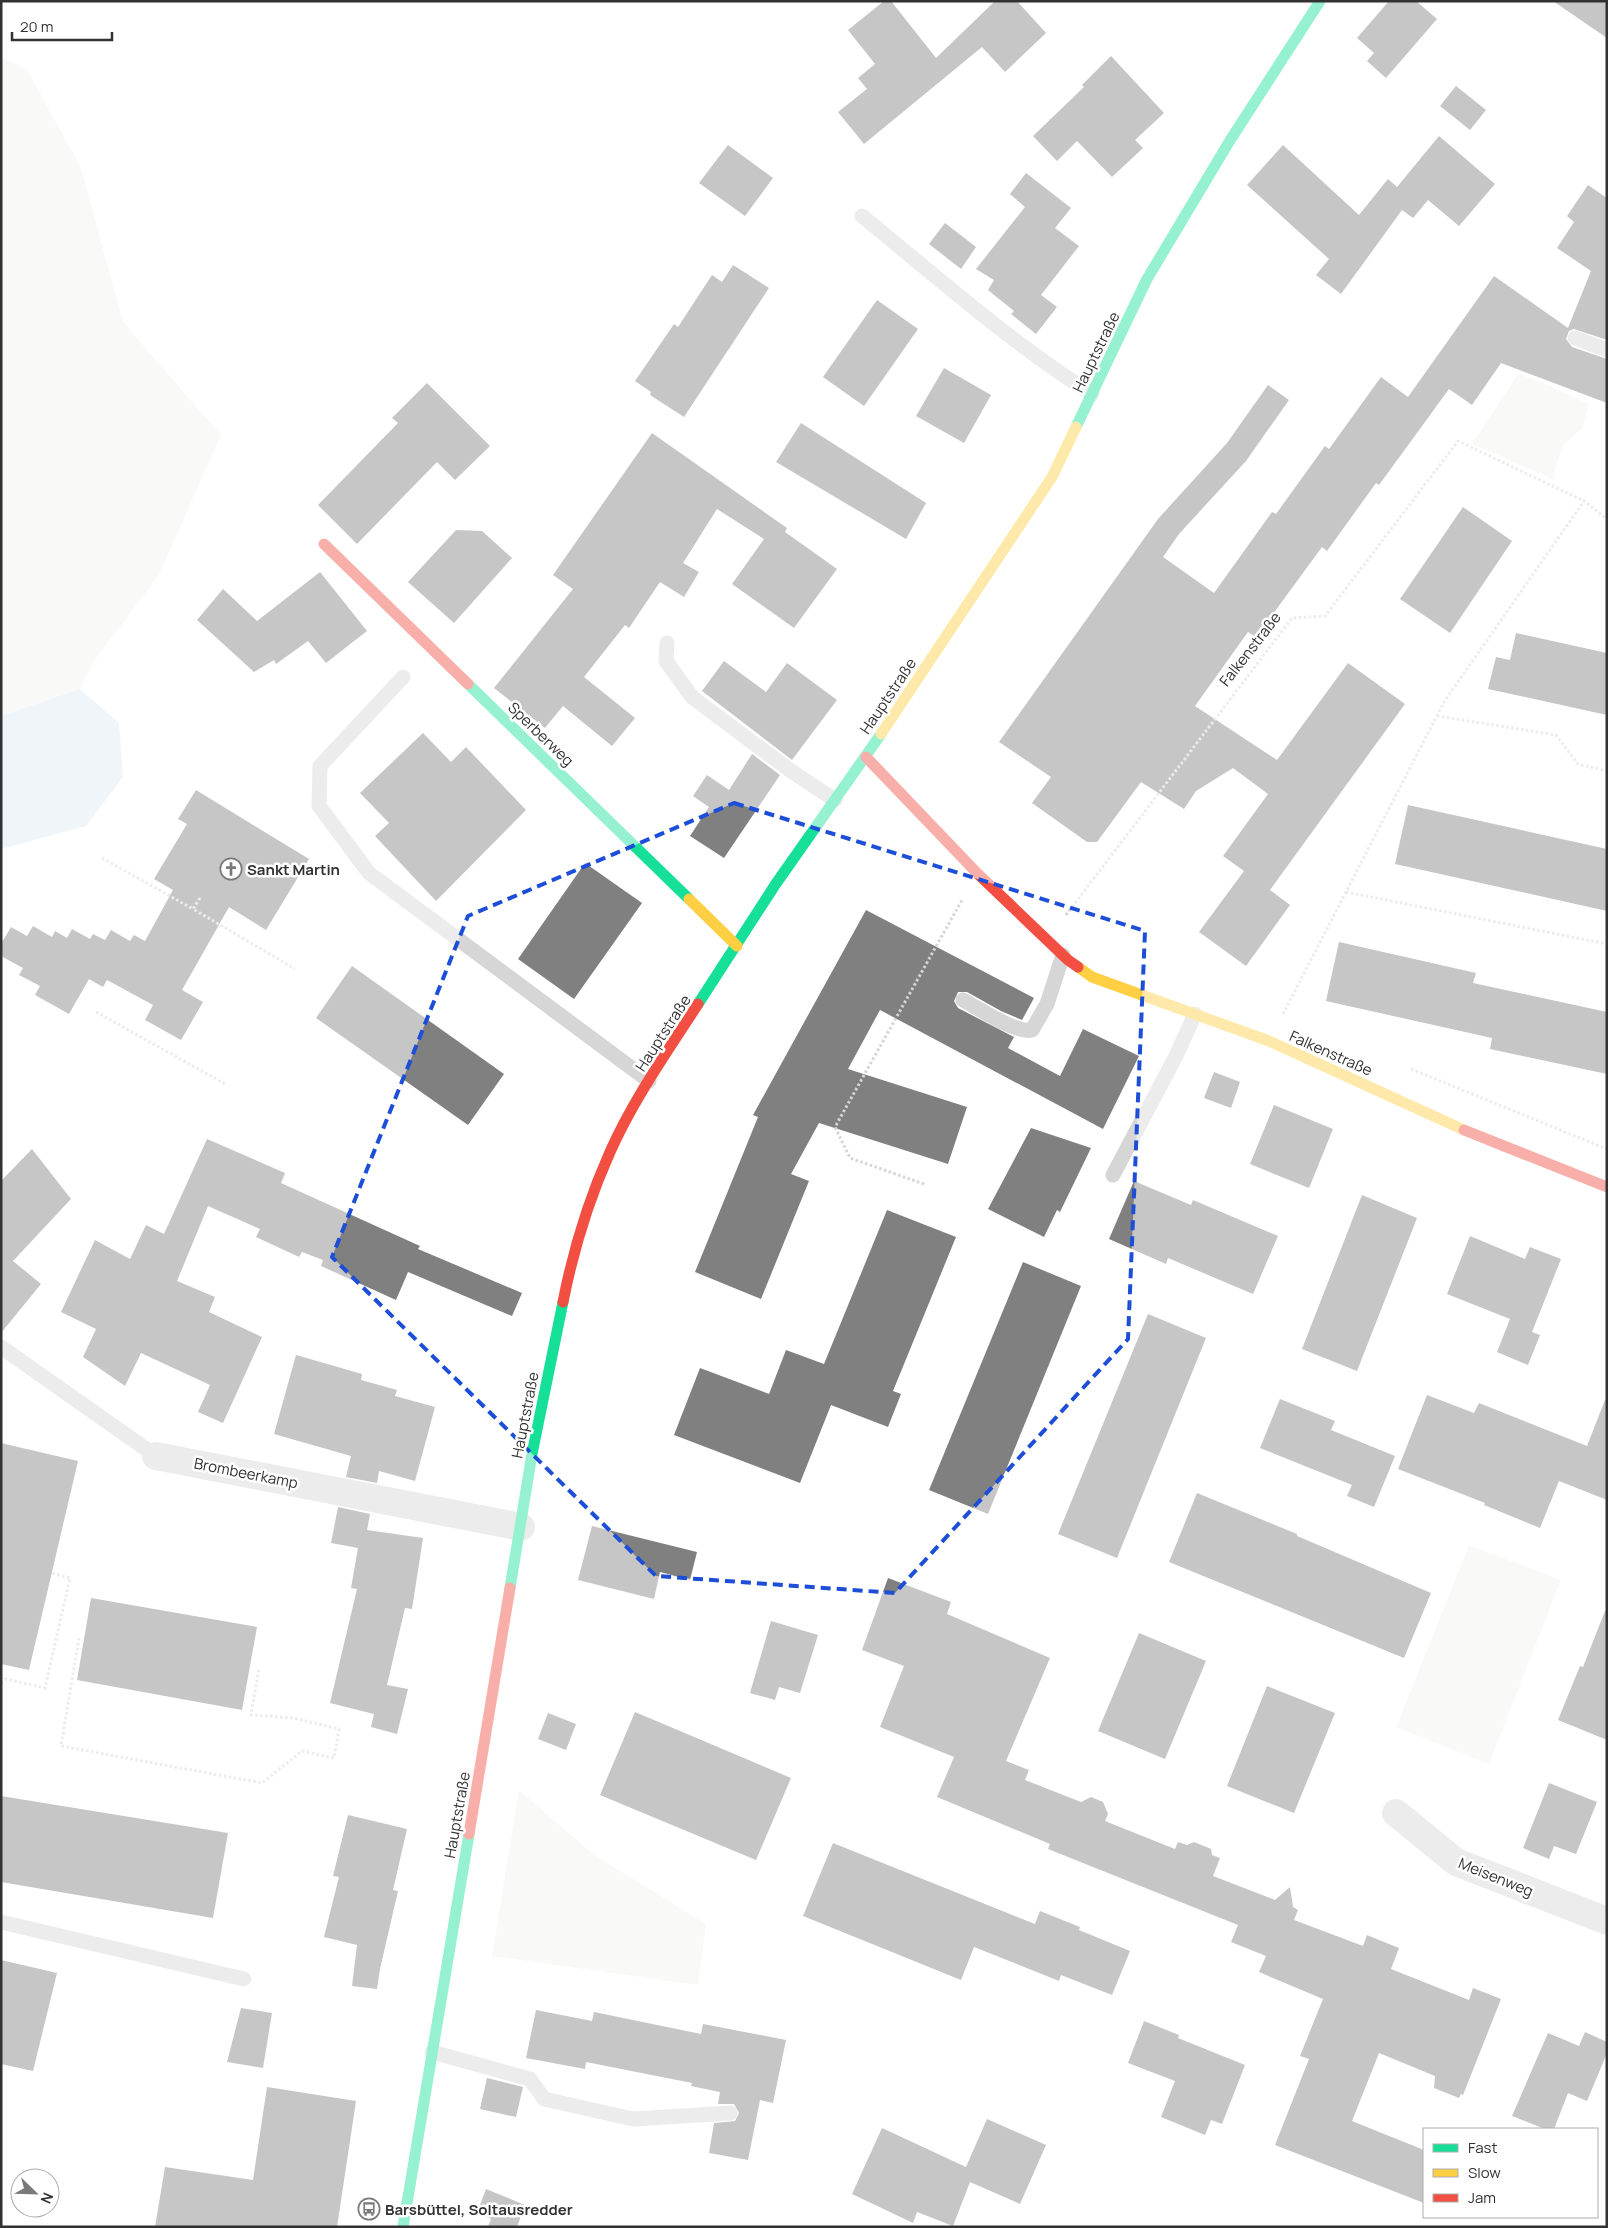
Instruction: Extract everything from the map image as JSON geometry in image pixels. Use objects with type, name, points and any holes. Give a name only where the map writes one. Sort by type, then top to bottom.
[{"type":"street","name":"Hauptstraße","points":[[403,2227],[532,1454],[568,1278],[582,1227],[610,1152],[649,1081],[775,885],[866,757],[1052,477],[1152,270],[1229,142],[1320,1]]},
{"type":"street","name":"Sperberweg","points":[[324,544],[737,946]]},
{"type":"street","name":"Falkenstraße","points":[[866,757],[977,873],[1063,955],[1092,977],[1269,1042],[1479,1136],[1607,1187]]},
{"type":"street","name":"Brombeerkamp","points":[[156,1456],[521,1527]]},
{"type":"street","name":"Meisenweg","points":[[1396,1813],[1456,1862],[1607,1921]]},
{"type":"lane","points":[[862,216],[990,320],[1062,375],[1092,394]]},
{"type":"lane","points":[[1575,338],[1607,350]]},
{"type":"lane","points":[[667,643],[666,661],[692,697],[791,771],[835,800]]},
{"type":"lane","points":[[403,677],[320,766],[319,806],[369,873],[649,1081]]},
{"type":"lane","points":[[963,1000],[1016,1028],[1027,1031],[1032,1030],[1047,1004],[1063,955]]},
{"type":"lane","points":[[1113,1175],[1176,1056],[1195,1014]]},
{"type":"lane","name":"Brombeerkamp","points":[[1,1347],[156,1456]]},
{"type":"lane","points":[[1,1922],[244,1979]]},
{"type":"lane","points":[[432,2052],[530,2079],[544,2099],[633,2119],[730,2113]]},
{"type":"path","name":"Falkenstraße","points":[[1048,940],[1292,618],[1325,616],[1458,441],[1584,501]]},
{"type":"path","points":[[1269,1042],[1444,702],[1584,501],[1607,519]]},
{"type":"path","points":[[1436,716],[1556,735],[1578,764],[1607,771]]},
{"type":"path","points":[[102,858],[295,969]]},
{"type":"path","points":[[924,1184],[850,1158],[835,1127],[977,873]]},
{"type":"path","points":[[1346,892],[1607,944]]},
{"type":"path","points":[[193,909],[200,898]]},
{"type":"path","points":[[96,1012],[225,1084]]},
{"type":"path","points":[[1409,1068],[1607,1150]]},
{"type":"path","points":[[1,1683],[6,1679],[44,1688],[70,1578],[51,1573]]},
{"type":"path","points":[[79,1638],[61,1746],[262,1782],[302,1751],[334,1758],[339,1729],[293,1718],[251,1715],[259,1668]]},
{"type":"highlighted area","points":[[734,803],[1145,931],[1128,1339],[895,1593],[656,1576],[332,1257],[468,916]]},
{"type":"shaded area","points":[[1,57],[27,69],[81,168],[123,322],[221,435],[159,575],[94,661],[80,689],[1,716]]},
{"type":"shaded area","points":[[1518,374],[1537,380],[1589,404],[1583,427],[1563,445],[1554,472],[1555,480],[1472,444]]},
{"type":"shaded area","points":[[80,689],[119,723],[123,777],[86,826],[1,849],[1,716]]},
{"type":"shaded area","points":[[1469,1545],[1561,1580],[1489,1764],[1396,1727]]},
{"type":"shaded area","points":[[519,1790],[593,1854],[706,1924],[698,1985],[492,1956]]},
{"type":"building","points":[[884,1],[891,1],[936,58],[995,1],[1017,1],[1046,33],[1005,72],[982,47],[864,144],[838,112],[867,89],[858,78],[875,64],[848,30]]},
{"type":"building","points":[[1389,1],[1416,1],[1437,19],[1386,78],[1367,61],[1374,53],[1357,38]]},
{"type":"building","points":[[1553,1],[1607,1],[1607,38]]},
{"type":"building","points":[[1111,56],[1164,113],[1135,140],[1143,148],[1112,177],[1077,141],[1057,161],[1033,136],[1084,87],[1082,85]]},
{"type":"building","points":[[1456,86],[1486,110],[1470,130],[1440,106]]},
{"type":"building","points":[[1439,136],[1495,184],[1459,226],[1428,200],[1413,218],[1402,210],[1341,294],[1316,275],[1329,259],[1247,185],[1283,145],[1359,215],[1388,179],[1397,187]]},
{"type":"building","points":[[728,145],[773,178],[745,216],[699,183]]},
{"type":"building","points":[[1026,173],[1071,208],[1055,228],[1079,246],[1041,295],[1057,307],[1036,334],[1011,314],[1014,311],[988,290],[994,280],[976,269],[1025,207],[1010,194]]},
{"type":"building","points":[[1588,185],[1607,198],[1607,340],[1574,329],[1569,331],[1566,339],[1572,347],[1607,359],[1607,403],[1501,363],[1472,405],[1449,389],[1379,485],[1376,483],[1327,551],[1322,547],[1256,637],[1248,632],[1195,706],[1277,760],[1348,663],[1405,704],[1270,890],[1290,905],[1246,966],[1199,932],[1244,871],[1223,856],[1268,794],[1233,768],[1196,791],[1184,809],[1141,782],[1097,842],[1087,842],[1032,803],[1051,777],[999,742],[1158,519],[1227,443],[1268,385],[1289,400],[1246,461],[1179,534],[1163,557],[1214,593],[1272,512],[1276,514],[1325,446],[1329,449],[1381,377],[1408,397],[1494,276],[1568,328],[1591,271],[1557,248],[1574,222],[1567,216]]},
{"type":"building","points":[[945,223],[976,247],[961,269],[929,244]]},
{"type":"building","points":[[733,265],[769,288],[684,417],[650,395],[651,392],[635,381],[674,324],[678,327],[712,275],[722,282]]},
{"type":"building","points":[[877,300],[918,329],[864,406],[823,377]]},
{"type":"building","points":[[944,368],[991,395],[964,443],[916,416]]},
{"type":"building","points":[[427,383],[490,446],[455,480],[437,462],[357,544],[318,505],[398,423],[392,418]]},
{"type":"building","points":[[801,423],[926,503],[906,539],[776,462]]},
{"type":"building","points":[[652,433],[787,528],[785,532],[837,569],[794,628],[732,584],[764,539],[717,509],[683,563],[699,572],[684,597],[660,582],[629,628],[625,625],[584,677],[635,718],[612,746],[563,706],[545,728],[494,688],[573,589],[553,575]]},
{"type":"building","points":[[1463,507],[1512,541],[1450,633],[1400,599]]},
{"type":"building","points":[[456,530],[482,531],[512,558],[454,623],[408,582]]},
{"type":"building","points":[[320,572],[367,631],[326,663],[308,641],[276,664],[274,660],[254,672],[197,620],[223,589],[257,621]]},
{"type":"building","points":[[1516,633],[1607,653],[1607,715],[1488,689],[1496,657],[1510,660]]},
{"type":"building","points":[[724,661],[766,692],[787,663],[837,700],[792,760],[702,691]]},
{"type":"building","points":[[423,733],[451,762],[466,747],[526,810],[436,901],[375,836],[389,823],[360,793]]},
{"type":"building","points":[[752,754],[780,775],[724,858],[690,836],[709,807],[693,796],[707,775],[729,790]]},
{"type":"building","points":[[196,790],[309,859],[266,930],[229,907],[182,990],[203,1002],[181,1040],[145,1020],[153,1005],[107,980],[103,987],[89,979],[69,1014],[35,995],[40,986],[19,975],[23,968],[1,956],[1,944],[11,927],[27,936],[33,926],[52,937],[55,931],[67,938],[72,929],[90,939],[93,934],[105,940],[111,930],[130,941],[134,935],[145,941],[173,890],[154,879],[187,824],[178,819]]},
{"type":"building","points":[[1408,805],[1607,849],[1607,911],[1395,864]]},
{"type":"building","points":[[585,863],[642,903],[574,999],[518,959]]},
{"type":"building","points":[[866,910],[1034,998],[1022,1020],[1001,1011],[967,992],[958,992],[954,1001],[958,1008],[1014,1037],[1008,1048],[1060,1076],[1083,1029],[1139,1056],[1103,1129],[880,1010],[848,1069],[967,1107],[948,1164],[819,1123],[791,1174],[809,1181],[761,1299],[695,1272],[758,1117],[753,1115]]},
{"type":"building","points":[[1339,942],[1476,973],[1473,983],[1607,1012],[1607,1074],[1490,1049],[1492,1038],[1326,1001]]},
{"type":"building","points":[[352,966],[504,1074],[468,1125],[316,1018]]},
{"type":"building","points":[[1214,1072],[1240,1082],[1231,1108],[1204,1098]]},
{"type":"building","points":[[1274,1105],[1333,1129],[1309,1188],[1250,1164]]},
{"type":"building","points":[[1031,1128],[1091,1148],[1060,1212],[1057,1210],[1044,1237],[988,1209]]},
{"type":"building","points":[[207,1139],[285,1173],[281,1183],[420,1246],[418,1249],[522,1293],[512,1316],[408,1272],[396,1300],[321,1266],[323,1260],[302,1252],[299,1257],[256,1237],[260,1229],[208,1206],[177,1281],[215,1297],[209,1312],[262,1337],[223,1423],[198,1412],[210,1385],[141,1353],[125,1386],[83,1357],[96,1329],[61,1312],[95,1240],[130,1259],[146,1225],[164,1234]]},
{"type":"building","points":[[32,1149],[71,1199],[13,1261],[41,1284],[1,1333],[1,1181]]},
{"type":"building","points":[[1134,1181],[1191,1205],[1193,1200],[1278,1236],[1253,1294],[1168,1258],[1166,1264],[1109,1239]]},
{"type":"building","points":[[1362,1195],[1417,1218],[1357,1371],[1302,1349]]},
{"type":"building","points":[[887,1210],[956,1237],[893,1391],[901,1394],[888,1427],[831,1405],[800,1483],[674,1435],[700,1368],[769,1394],[786,1350],[824,1364]]},
{"type":"building","points":[[1470,1236],[1525,1259],[1530,1247],[1561,1259],[1532,1332],[1540,1335],[1528,1365],[1497,1352],[1510,1319],[1447,1294]]},
{"type":"building","points":[[1023,1262],[1081,1286],[988,1514],[929,1490]]},
{"type":"building","points":[[1148,1314],[1206,1338],[1117,1558],[1058,1534]]},
{"type":"building","points":[[296,1355],[362,1374],[361,1380],[397,1390],[395,1396],[435,1407],[415,1481],[379,1471],[377,1483],[346,1477],[351,1456],[274,1434]]},
{"type":"building","points":[[1427,1395],[1474,1413],[1479,1403],[1587,1446],[1605,1400],[1607,1400],[1607,1500],[1559,1481],[1540,1528],[1484,1505],[1485,1503],[1398,1469]]},
{"type":"building","points":[[1280,1399],[1335,1421],[1331,1430],[1395,1456],[1374,1507],[1347,1496],[1352,1485],[1260,1448]]},
{"type":"building","points":[[1,1443],[78,1461],[29,1670],[1,1664]]},
{"type":"building","points":[[1197,1493],[1297,1534],[1297,1536],[1431,1593],[1404,1658],[1169,1562]]},
{"type":"building","points":[[338,1507],[370,1514],[367,1530],[423,1538],[412,1609],[405,1608],[387,1685],[408,1689],[397,1734],[371,1727],[374,1714],[330,1703],[357,1589],[351,1588],[358,1548],[331,1543]]},
{"type":"building","points":[[592,1526],[697,1552],[690,1580],[660,1572],[654,1599],[578,1580]]},
{"type":"building","points":[[888,1578],[951,1602],[947,1614],[1050,1658],[1006,1761],[1029,1770],[1025,1780],[1081,1802],[1091,1797],[1103,1802],[1108,1814],[1105,1821],[1175,1849],[1178,1842],[1187,1845],[1194,1842],[1211,1849],[1212,1855],[1220,1858],[1213,1876],[1275,1900],[1290,1887],[1293,1907],[1298,1910],[1294,1920],[1363,1946],[1367,1935],[1399,1948],[1391,1969],[1469,2000],[1473,1988],[1501,1999],[1463,2095],[1461,2094],[1459,2098],[1434,2088],[1435,2076],[1379,2053],[1352,2121],[1423,2150],[1423,2203],[1275,2145],[1309,2059],[1300,2056],[1323,1999],[1259,1972],[1266,1956],[1231,1942],[1238,1925],[1048,1849],[1050,1844],[937,1797],[954,1757],[880,1727],[904,1666],[862,1650]]},
{"type":"building","points":[[91,1598],[257,1627],[242,1710],[77,1680]]},
{"type":"building","points":[[1605,1611],[1607,1612],[1607,1740],[1558,1720],[1580,1666],[1583,1667]]},
{"type":"building","points":[[771,1621],[818,1635],[800,1693],[779,1687],[775,1700],[750,1693]]},
{"type":"building","points":[[1139,1633],[1206,1661],[1165,1759],[1098,1731]]},
{"type":"building","points":[[1267,1686],[1335,1713],[1294,1813],[1227,1786]]},
{"type":"building","points":[[635,1712],[791,1778],[756,1860],[600,1795]]},
{"type":"building","points":[[548,1713],[576,1724],[566,1750],[538,1739]]},
{"type":"building","points":[[1549,1783],[1597,1802],[1576,1854],[1554,1846],[1549,1859],[1523,1848]]},
{"type":"building","points":[[1,1796],[228,1833],[213,1918],[1,1882]]},
{"type":"building","points":[[348,1815],[407,1829],[393,1890],[398,1891],[377,1989],[352,1986],[357,1945],[324,1937],[339,1877],[333,1876]]},
{"type":"building","points":[[833,1843],[1035,1924],[1040,1911],[1080,1927],[1079,1930],[1130,1951],[1112,1995],[1061,1975],[1059,1981],[974,1947],[961,1980],[803,1916]]},
{"type":"building","points":[[1,1960],[57,1973],[33,2071],[1,2064]]},
{"type":"building","points":[[241,2008],[272,2013],[263,2068],[227,2062]]},
{"type":"building","points":[[536,2010],[592,2021],[594,2012],[701,2034],[703,2024],[786,2040],[773,2103],[760,2100],[748,2160],[709,2153],[714,2123],[735,2121],[739,2113],[734,2104],[718,2104],[720,2092],[691,2086],[692,2083],[586,2062],[585,2069],[526,2058]]},
{"type":"building","points":[[1144,2021],[1179,2035],[1178,2038],[1245,2065],[1222,2124],[1211,2120],[1205,2135],[1161,2117],[1175,2081],[1128,2063]]},
{"type":"building","points":[[1585,2032],[1607,2042],[1607,2053],[1587,2101],[1568,2093],[1554,2128],[1542,2128],[1512,2116],[1548,2033],[1579,2046]]},
{"type":"building","points":[[487,2078],[523,2087],[516,2117],[480,2109]]},
{"type":"building","points":[[267,2087],[356,2101],[337,2227],[155,2227],[165,2167],[253,2180]]},
{"type":"building","points":[[987,2119],[1046,2145],[1020,2204],[970,2182],[953,2226],[917,2212],[913,2223],[852,2194],[882,2128],[966,2167]]},
{"type":"building","points":[[486,2189],[525,2205],[517,2227],[488,2227],[491,2219],[477,2213]]},
{"type":"traffic: fast","points":[[1076,427],[1147,279],[1229,142],[1320,1]]},
{"type":"traffic: fast","points":[[468,684],[689,899]]},
{"type":"traffic: fast","points":[[698,1004],[775,885],[881,734]]},
{"type":"traffic: fast","points":[[510,1588],[532,1454],[563,1302]]},
{"type":"traffic: fast","points":[[403,2227],[469,1834]]},
{"type":"traffic: slow","points":[[881,734],[1052,477],[1076,427]]},
{"type":"traffic: slow","points":[[689,899],[737,946]]},
{"type":"traffic: slow","points":[[1078,967],[1092,977],[1269,1041],[1464,1130]]},
{"type":"traffic: jam","points":[[324,544],[468,684]]},
{"type":"traffic: jam","points":[[866,757],[977,873],[1068,960],[1078,967]]},
{"type":"traffic: jam","points":[[563,1302],[582,1226],[610,1152],[640,1095],[698,1004]]},
{"type":"traffic: jam","points":[[1464,1130],[1607,1187]]},
{"type":"traffic: jam","points":[[469,1834],[510,1588]]},
{"type":"place","name":"Sankt Martin","points":[[231,869]]},
{"type":"place","name":"Barsbüttel, Soltausredder","points":[[369,2209]]}]
